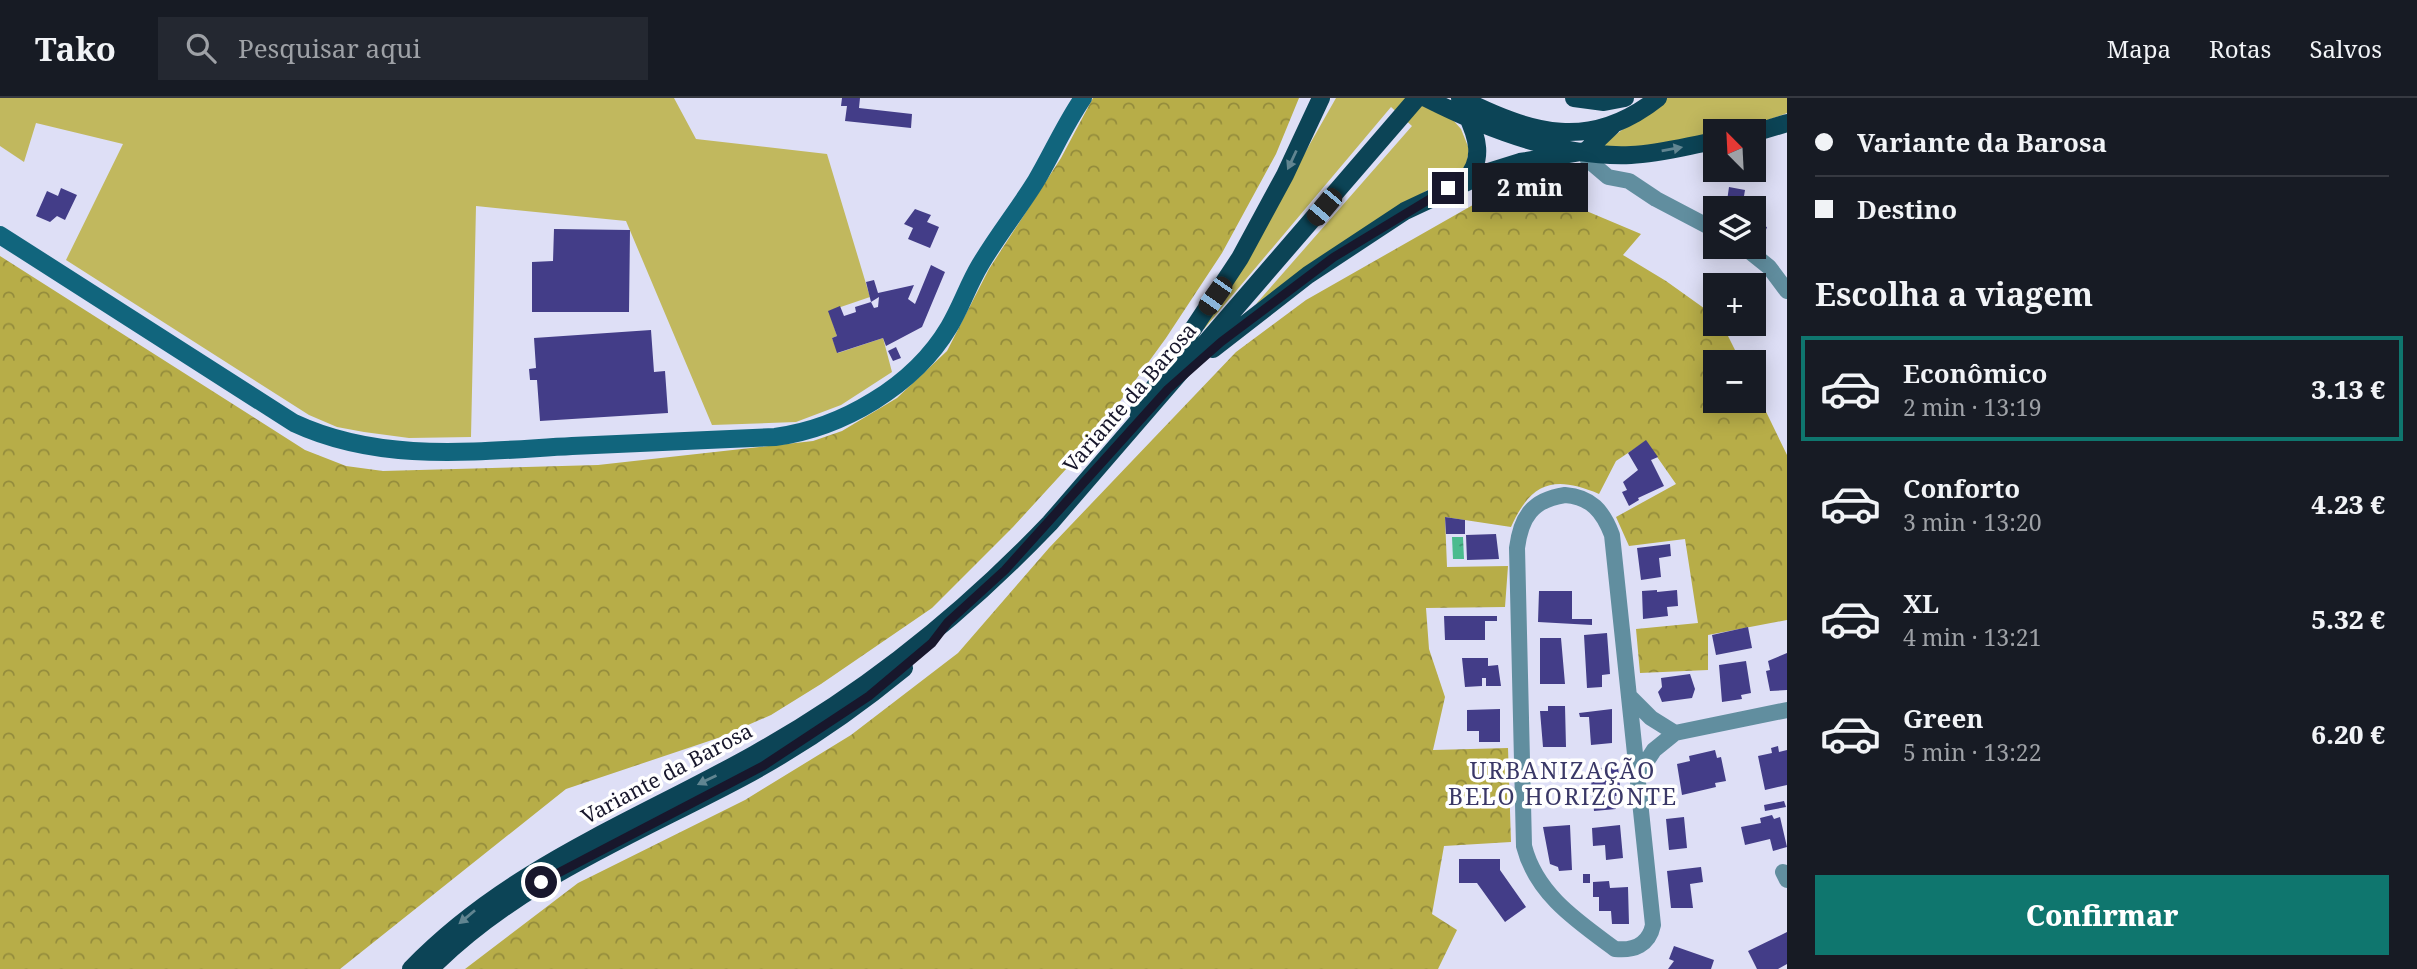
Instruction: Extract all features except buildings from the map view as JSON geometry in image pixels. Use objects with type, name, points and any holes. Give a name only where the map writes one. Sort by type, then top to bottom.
[{"type":"main road","points":[[0,235],[294,423],[340,441],[377,449],[448,453],[789,435],[820,428],[846,416],[892,387],[928,356],[948,328],[979,266],[1035,183],[1083,98]]},
{"type":"main road","points":[[1118,448],[1166,366],[1240,258],[1285,175],[1321,98]]},
{"type":"main road","name":"Variante da Barosa","points":[[411,969],[467,917],[501,891],[548,862],[778,741],[948,622],[1005,570],[1118,448],[1417,98]]},
{"type":"main road","points":[[1426,98],[1469,118],[1540,142],[1586,151],[1629,155],[1703,143]]},
{"type":"main road","points":[[1458,98],[1476,139],[1478,160],[1474,172],[1465,180]]},
{"type":"main road","points":[[1458,98],[1507,119],[1553,132],[1587,134],[1612,126]]},
{"type":"main road","points":[[1574,98],[1604,102],[1625,98]]},
{"type":"main road","points":[[1168,389],[1235,331],[1308,275],[1405,211],[1465,180],[1520,162],[1586,151],[1612,126],[1658,98]]},
{"type":"main road","points":[[1766,129],[1787,123]]},
{"type":"main road","name":"Variante da Barosa","points":[[430,969],[467,935],[524,892],[742,778],[824,728],[914,660],[948,622]]},
{"type":"street","points":[[1586,151],[1588,160],[1608,177],[1629,181],[1656,200],[1703,224]]},
{"type":"street","points":[[1629,155],[1629,181]]},
{"type":"street","points":[[1759,259],[1769,267],[1787,291]]},
{"type":"street","points":[[1564,495],[1580,496],[1601,511],[1612,535],[1637,776],[1653,925],[1651,936],[1644,943],[1635,948],[1615,949],[1549,895],[1535,880],[1524,846],[1517,548],[1522,520],[1540,501],[1564,495]]},
{"type":"street","points":[[1630,697],[1651,718],[1675,733]]},
{"type":"street","points":[[1637,776],[1654,750],[1675,733],[1787,710]]},
{"type":"shaded area","points":[[0,98],[674,98],[696,139],[827,154],[870,297],[829,311],[837,336],[832,338],[838,353],[883,338],[892,372],[841,405],[796,422],[712,425],[626,221],[476,206],[471,437],[409,438],[337,427],[309,415],[66,260],[123,144],[36,123],[24,162],[0,146]]},
{"type":"shaded area","points":[[1336,98],[1414,98],[1453,120],[1461,129],[1469,149],[1466,166],[1368,227],[1256,304],[1412,126],[1391,107],[1204,329],[1200,327],[1273,209]]},
{"type":"shaded area","points":[[1664,98],[1787,98],[1787,113],[1766,120],[1703,119],[1703,136],[1641,146],[1601,146]]},
{"type":"green space","points":[[1093,98],[1299,98],[1276,154],[1222,253],[1166,338],[1089,444],[1013,527],[932,608],[771,715],[718,738],[566,789],[340,969],[0,969],[0,256],[305,450],[346,466],[383,471],[598,465],[813,441],[842,431],[897,398],[947,351],[989,269],[1061,158]]},
{"type":"green space","points":[[1515,181],[1641,234],[1623,255],[1703,307],[1703,336],[1728,336],[1735,350],[1703,350],[1703,413],[1766,412],[1787,455],[1787,620],[1708,635],[1708,670],[1640,673],[1636,629],[1698,623],[1685,539],[1629,546],[1616,517],[1676,484],[1646,441],[1616,461],[1599,494],[1569,485],[1546,486],[1527,500],[1511,527],[1445,517],[1447,567],[1508,566],[1505,607],[1426,608],[1429,649],[1445,697],[1433,750],[1508,748],[1511,842],[1444,846],[1432,914],[1457,930],[1438,969],[465,969],[578,883],[745,800],[851,735],[958,653],[1049,548],[1236,352],[1306,300]]},
{"type":"water","points":[[1452,537],[1463,537],[1464,559],[1453,559]]},
{"type":"district","name":"URBANIZAÇÃO BELO HORIZONTE","points":[[1563,784]]},
{"type":"route","points":[[541,882],[742,778],[824,728],[869,696],[914,660],[948,622],[1005,570],[1118,448],[1168,389],[1221,342],[1356,242],[1448,188]]}]
